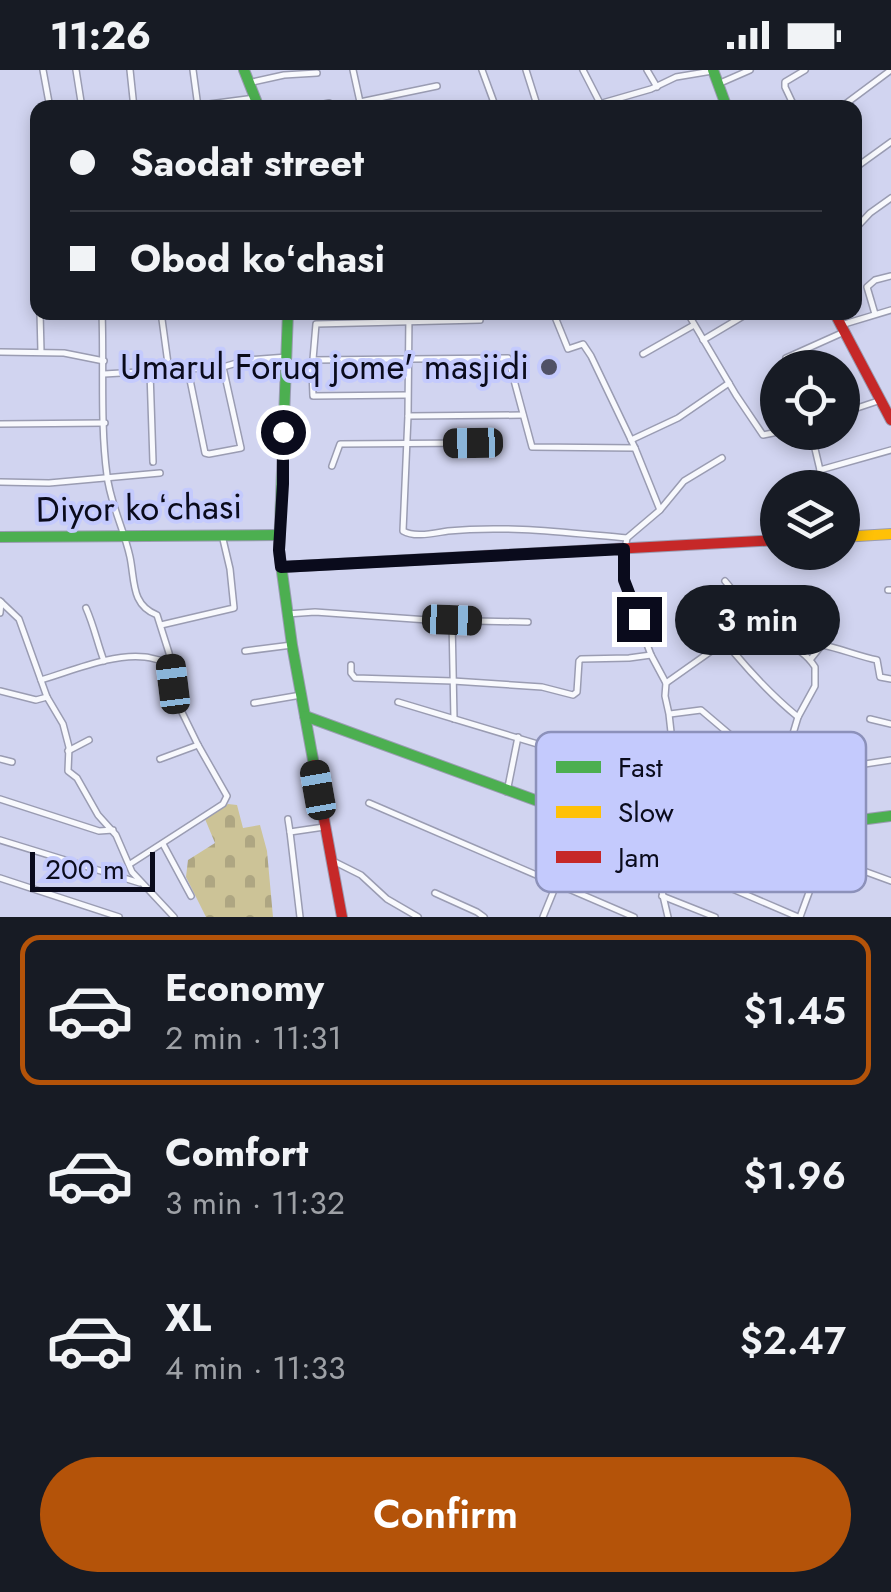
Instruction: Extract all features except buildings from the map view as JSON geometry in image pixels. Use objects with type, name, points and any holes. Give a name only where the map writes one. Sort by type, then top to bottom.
[{"type":"street","points":[[43,70],[49,100]]},
{"type":"street","points":[[76,70],[81,100]]},
{"type":"street","points":[[130,70],[133,100]]},
{"type":"street","points":[[193,70],[197,100]]},
{"type":"street","points":[[244,70],[256,100]]},
{"type":"street","points":[[353,70],[360,100]]},
{"type":"street","points":[[482,70],[493,100]]},
{"type":"street","points":[[526,70],[535,100]]},
{"type":"street","points":[[583,70],[598,100]]},
{"type":"street","points":[[648,70],[656,87]]},
{"type":"street","points":[[610,100],[713,70],[723,100]]},
{"type":"street","points":[[718,84],[750,70]]},
{"type":"street","points":[[791,100],[785,82],[805,70]]},
{"type":"street","points":[[851,100],[891,70]]},
{"type":"street","points":[[248,83],[316,72]]},
{"type":"street","points":[[370,100],[437,86]]},
{"type":"street","points":[[862,163],[891,142]]},
{"type":"street","points":[[862,222],[891,198]]},
{"type":"street","points":[[875,314],[867,287],[870,282],[891,276]]},
{"type":"street","points":[[862,320],[891,310]]},
{"type":"street","points":[[40,320],[40,352]]},
{"type":"street","points":[[102,320],[107,477],[131,560],[136,598],[148,612],[157,615],[176,698],[227,796],[223,804],[130,864]]},
{"type":"street","points":[[162,320],[169,371]]},
{"type":"street","points":[[288,320],[279,550],[292,645],[342,917]]},
{"type":"street","points":[[408,395],[316,398],[312,395],[315,326],[480,320]]},
{"type":"street","points":[[556,320],[568,349],[583,344],[588,351],[660,510]]},
{"type":"street","points":[[691,320],[760,430]]},
{"type":"street","points":[[703,340],[737,320]]},
{"type":"street","points":[[838,320],[891,420]]},
{"type":"street","points":[[801,350],[861,320]]},
{"type":"street","points":[[409,322],[401,527],[408,534],[503,530],[626,543]]},
{"type":"street","points":[[643,354],[694,324]]},
{"type":"street","points":[[0,352],[64,353],[104,361]]},
{"type":"street","points":[[104,374],[223,367],[247,360],[286,357]]},
{"type":"street","points":[[313,360],[508,358],[532,447],[635,448]]},
{"type":"street","points":[[188,370],[205,453],[209,454],[241,448],[223,367]]},
{"type":"street","points":[[286,370],[312,371]]},
{"type":"street","points":[[150,372],[153,462]]},
{"type":"street","points":[[631,440],[678,418],[729,383]]},
{"type":"street","points":[[860,406],[881,400]]},
{"type":"street","points":[[408,416],[523,414]]},
{"type":"street","points":[[0,424],[105,423]]},
{"type":"street","points":[[332,466],[340,444],[473,443]]},
{"type":"street","points":[[816,450],[820,470],[891,450]]},
{"type":"street","points":[[671,732],[666,682],[651,655],[624,580],[626,543],[684,481],[722,458]]},
{"type":"street","points":[[0,482],[49,483],[160,473]]},
{"type":"street","points":[[263,534],[279,550]]},
{"type":"street","points":[[860,536],[891,534]]},
{"type":"street","points":[[161,625],[234,608],[222,535]]},
{"type":"street","name":"Diyor koʻchasi","points":[[0,537],[279,535]]},
{"type":"street","points":[[281,567],[626,543],[760,540]]},
{"type":"street","points":[[725,581],[761,625],[781,641],[790,643],[815,667],[814,686],[794,732]]},
{"type":"street","points":[[0,601],[0,613]]},
{"type":"street","points":[[0,601],[20,620],[47,697],[64,724],[68,771],[77,778],[98,815],[112,830],[132,872],[174,917]]},
{"type":"street","points":[[86,608],[105,662]]},
{"type":"street","points":[[702,612],[767,690],[798,717]]},
{"type":"street","points":[[287,614],[528,622]]},
{"type":"street","points":[[452,620],[454,719]]},
{"type":"street","points":[[666,682],[724,642]]},
{"type":"street","points":[[245,651],[292,645]]},
{"type":"street","points":[[810,660],[826,645],[877,660],[880,677],[891,679]]},
{"type":"street","points":[[351,665],[355,678],[542,687],[573,695],[577,692],[580,660],[651,655]]},
{"type":"street","points":[[42,680],[105,662],[146,657],[170,662]]},
{"type":"street","points":[[0,691],[36,700],[47,697]]},
{"type":"street","points":[[254,703],[301,695]]},
{"type":"street","points":[[398,702],[536,743]]},
{"type":"street","points":[[670,714],[701,710],[726,732]]},
{"type":"street","points":[[305,716],[536,802]]},
{"type":"street","points":[[870,720],[891,724]]},
{"type":"street","points":[[507,792],[518,737]]},
{"type":"street","points":[[68,751],[90,740]]},
{"type":"street","points":[[160,759],[198,745]]},
{"type":"street","points":[[0,758],[12,762]]},
{"type":"street","points":[[866,764],[891,760]]},
{"type":"street","points":[[0,799],[99,831],[112,830]]},
{"type":"street","points":[[370,803],[536,876]]},
{"type":"street","points":[[866,819],[891,816]]},
{"type":"street","points":[[288,820],[300,917]]},
{"type":"street","points":[[290,832],[324,827]]},
{"type":"street","points":[[0,840],[143,884]]},
{"type":"street","points":[[163,844],[190,896]]},
{"type":"street","points":[[330,860],[347,866],[387,899],[418,917]]},
{"type":"street","points":[[866,872],[891,881]]},
{"type":"street","points":[[0,878],[119,917]]},
{"type":"street","points":[[544,917],[553,892]]},
{"type":"street","points":[[573,892],[634,917]]},
{"type":"street","points":[[661,892],[668,917]]},
{"type":"street","points":[[740,892],[799,917],[809,892]]},
{"type":"street","points":[[435,893],[484,917]]},
{"type":"street","points":[[662,896],[715,917]]},
{"type":"green space","points":[[228,804],[237,805],[243,828],[260,825],[267,851],[273,917],[206,917],[186,877],[188,860],[215,843],[205,819]]},
{"type":"traffic: fast","points":[[244,70],[256,100]]},
{"type":"traffic: fast","points":[[713,70],[724,100]]},
{"type":"traffic: fast","points":[[288,320],[279,550],[314,765]]},
{"type":"traffic: fast","points":[[0,537],[279,535]]},
{"type":"traffic: fast","points":[[305,716],[536,800]]},
{"type":"traffic: fast","points":[[866,819],[891,816]]},
{"type":"traffic: slow","points":[[860,536],[891,534]]},
{"type":"traffic: jam","points":[[838,320],[891,420]]},
{"type":"traffic: jam","points":[[281,567],[760,541]]},
{"type":"traffic: jam","points":[[314,765],[342,917]]},
{"type":"place","name":"Umarul Foruq jome' masjidi","points":[[549,367]]},
{"type":"route","points":[[283,432],[281,567],[624,549],[622,572],[639,619]]}]
